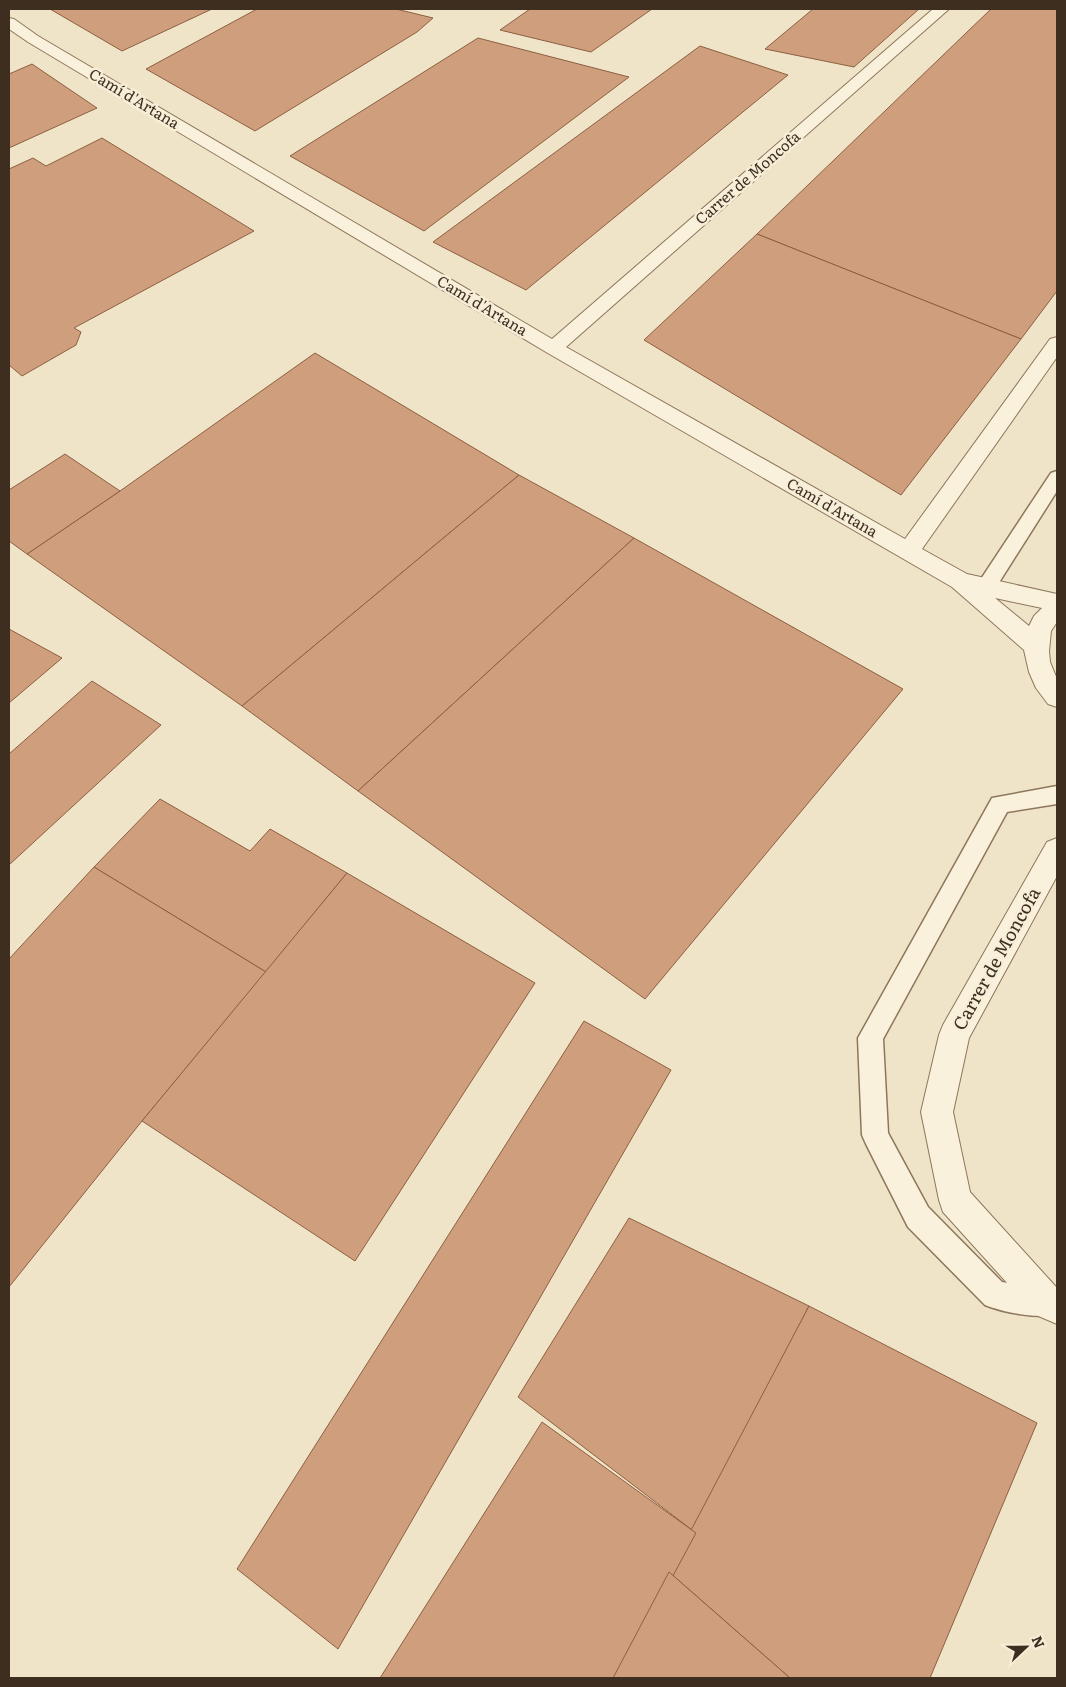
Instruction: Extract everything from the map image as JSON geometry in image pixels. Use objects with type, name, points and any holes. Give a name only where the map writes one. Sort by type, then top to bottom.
[{"type":"street","name":"Carrer de Moncofa","points":[[553,348],[942,9]]},
{"type":"street","name":"Camí d'Artana","points":[[9,22],[33,39],[553,348],[960,582],[1036,646]]},
{"type":"street","points":[[908,552],[1057,343]]},
{"type":"street","name":"Camí d'Artana","points":[[960,582],[1057,603]]},
{"type":"street","points":[[1057,609],[1043,622],[1036,646],[1040,670],[1057,697]]},
{"type":"street","name":"Carrer de Moncofa","points":[[1053,1305],[956,1200],[937,1112],[954,1035],[1057,850]]},
{"type":"lane","points":[[986,587],[1057,477]]},
{"type":"lane","points":[[1053,1305],[994,1295],[918,1217],[875,1135],[870,1038],[1000,804],[1057,795]]},
{"type":"building","points":[[50,9],[212,9],[122,51]]},
{"type":"building","points":[[257,9],[396,9],[433,18],[417,32],[255,131],[146,69]]},
{"type":"building","points":[[530,9],[652,9],[591,52],[500,30]]},
{"type":"building","points":[[813,9],[919,9],[854,67],[765,49]]},
{"type":"building","points":[[991,9],[1057,9],[1057,291],[1021,339],[757,234]]},
{"type":"building","points":[[478,38],[629,77],[424,231],[290,156]]},
{"type":"building","points":[[700,46],[788,75],[526,290],[433,242]]},
{"type":"building","points":[[32,64],[97,108],[9,148],[9,74]]},
{"type":"building","points":[[102,138],[254,231],[74,328],[81,332],[76,345],[22,376],[9,365],[9,169],[33,158],[46,166]]},
{"type":"building","points":[[757,234],[1021,339],[901,495],[644,340]]},
{"type":"building","points":[[315,353],[519,475],[242,706],[27,554],[120,491]]},
{"type":"building","points":[[65,454],[120,491],[27,554],[9,541],[9,490]]},
{"type":"building","points":[[519,475],[634,538],[358,791],[242,706]]},
{"type":"building","points":[[634,538],[903,689],[645,999],[358,791]]},
{"type":"building","points":[[9,629],[62,658],[9,703]]},
{"type":"building","points":[[92,681],[161,725],[9,865],[9,754]]},
{"type":"building","points":[[160,799],[250,851],[270,829],[347,873],[266,972],[94,867]]},
{"type":"building","points":[[94,867],[266,972],[142,1121],[9,1287],[9,959]]},
{"type":"building","points":[[347,873],[535,983],[355,1261],[142,1121]]},
{"type":"building","points":[[584,1021],[671,1070],[338,1649],[237,1569]]},
{"type":"building","points":[[629,1218],[809,1306],[696,1533],[518,1397]]},
{"type":"building","points":[[809,1306],[1037,1423],[930,1678],[790,1678],[669,1572]]},
{"type":"building","points":[[542,1422],[696,1533],[618,1678],[380,1678]]},
{"type":"building","points":[[669,1572],[790,1678],[613,1678]]}]
